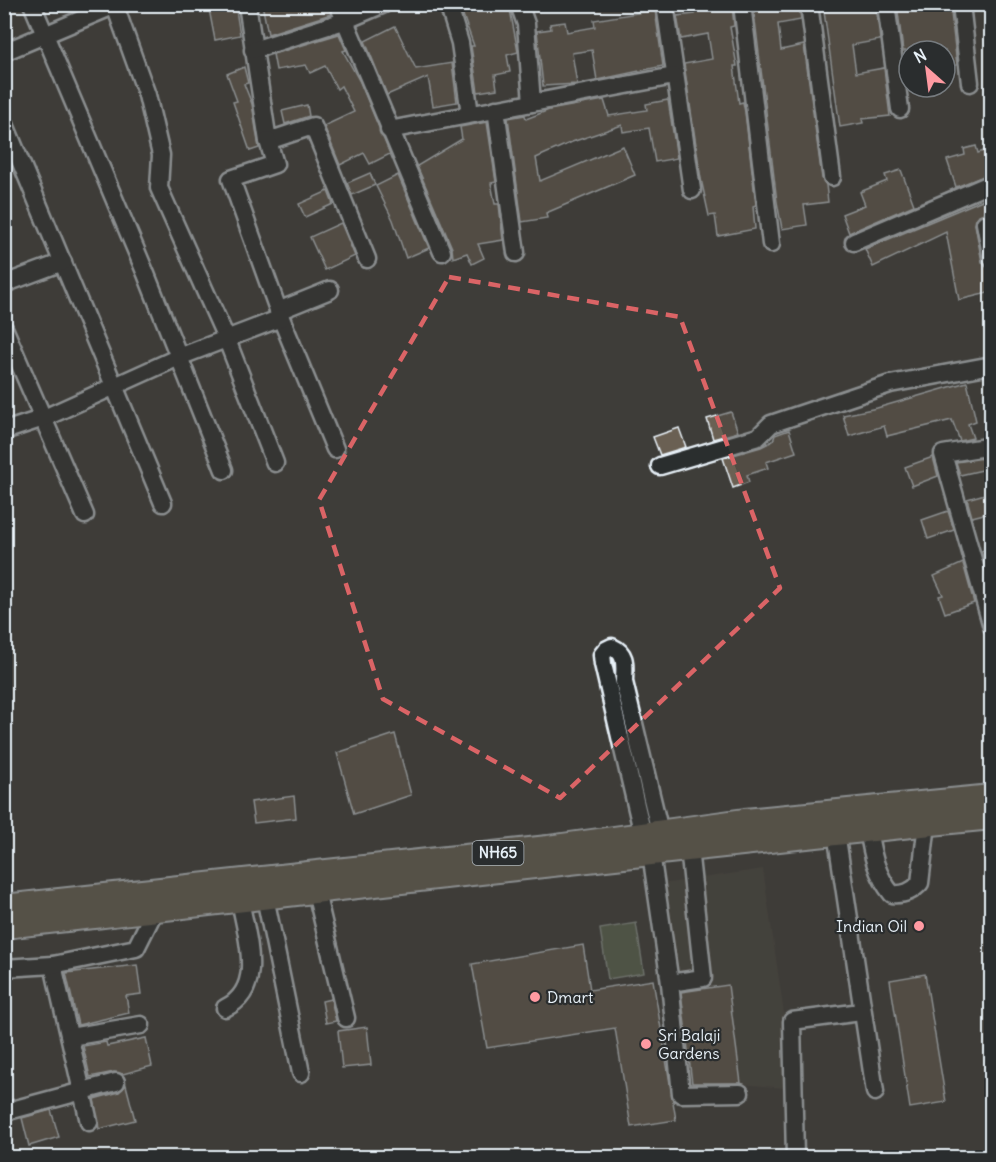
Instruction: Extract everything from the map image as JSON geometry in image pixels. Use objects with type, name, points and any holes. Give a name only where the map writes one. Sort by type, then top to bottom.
[{"type":"highway","name":"NH65","points":[[4,926],[316,892],[651,840],[746,821],[992,797]]},
{"type":"highway","name":"NH65","points":[[4,907],[536,849],[651,840],[689,848],[992,817]]},
{"type":"street","points":[[32,4],[224,470]]},
{"type":"street","points":[[247,4],[268,141],[275,164],[231,179],[280,315],[335,449]]},
{"type":"street","points":[[338,4],[442,252]]},
{"type":"street","points":[[253,50],[344,21],[384,4]]},
{"type":"street","points":[[448,4],[460,43],[470,114]]},
{"type":"street","points":[[519,4],[526,24],[532,103]]},
{"type":"street","points":[[664,4],[692,190]]},
{"type":"street","points":[[742,4],[771,244]]},
{"type":"street","points":[[809,4],[832,177]]},
{"type":"street","points":[[886,4],[900,109]]},
{"type":"street","points":[[961,4],[970,83]]},
{"type":"street","points":[[4,52],[117,5],[147,95],[161,155],[159,188],[227,340],[275,463]]},
{"type":"street","points":[[389,130],[674,76]]},
{"type":"street","points":[[496,109],[516,253]]},
{"type":"street","points":[[4,122],[163,502]]},
{"type":"street","points":[[268,141],[313,126],[367,259]]},
{"type":"street","points":[[854,242],[992,183]]},
{"type":"street","points":[[984,223],[992,259]]},
{"type":"street","points":[[4,284],[63,262]]},
{"type":"street","points":[[4,431],[44,418],[179,357],[227,340],[330,290]]},
{"type":"street","points":[[4,328],[85,515]]},
{"type":"street","points":[[660,466],[758,437],[771,423],[890,384],[992,365]]},
{"type":"street","points":[[992,446],[943,454],[986,577],[992,627]]},
{"type":"street","points":[[651,840],[603,664],[602,655],[612,647],[623,655],[625,663],[624,682],[651,840],[670,983],[681,1094],[740,1093]]},
{"type":"street","points":[[868,829],[873,857],[882,882],[892,894],[903,894],[914,890],[920,883],[927,823]]},
{"type":"street","points":[[836,832],[861,1012],[875,1092]]},
{"type":"street","points":[[670,983],[703,978],[689,848]]},
{"type":"street","points":[[316,892],[346,1018]]},
{"type":"street","points":[[265,897],[301,1073]]},
{"type":"street","points":[[225,1008],[236,1003],[248,989],[251,974],[240,900]]},
{"type":"street","points":[[4,968],[53,965],[136,948],[155,910]]},
{"type":"street","points":[[53,965],[89,1122]]},
{"type":"street","points":[[795,1158],[792,1021],[861,1012]]},
{"type":"street","points":[[70,1037],[141,1025]]},
{"type":"street","points":[[12,1110],[116,1082]]},
{"type":"highlighted area","points":[[449,277],[680,317],[780,588],[560,798],[383,699],[319,500]]},
{"type":"shaded area","points":[[763,869],[795,1089],[741,1084],[687,1105],[655,885]]},
{"type":"green space","points":[[636,923],[644,973],[608,979],[600,929]]},
{"type":"building","points":[[208,4],[235,4],[240,35],[215,40]]},
{"type":"building","points":[[262,4],[328,4],[331,14],[268,34]]},
{"type":"building","points":[[459,4],[487,4],[489,8],[509,4],[518,52],[507,55],[510,72],[495,75],[497,89],[478,92],[471,46],[474,46]]},
{"type":"building","points":[[732,4],[734,26],[730,27],[737,66],[734,66],[739,103],[743,102],[745,112],[756,205],[753,206],[755,229],[718,236],[715,215],[709,216],[701,179],[684,64],[712,59],[708,34],[681,39],[677,16],[695,14],[694,7]]},
{"type":"building","points":[[753,4],[799,4],[801,20],[778,24],[781,50],[804,45],[822,178],[826,185],[828,202],[804,205],[807,225],[782,229]]},
{"type":"building","points":[[823,4],[876,4],[880,40],[852,45],[856,73],[884,68],[890,116],[862,119],[863,123],[840,127]]},
{"type":"building","points":[[897,4],[950,4],[954,39],[901,39]]},
{"type":"building","points":[[655,10],[663,66],[597,80],[592,50],[572,53],[577,84],[543,86],[537,31],[551,29],[550,24],[565,22],[567,32],[595,27],[594,20]]},
{"type":"building","points":[[395,26],[416,69],[452,63],[457,102],[433,106],[428,77],[387,95],[365,41]]},
{"type":"building","points":[[339,34],[346,50],[343,51],[360,82],[390,154],[370,164],[364,153],[340,165],[324,126],[354,112],[341,86],[337,89],[325,66],[310,73],[306,65],[276,70],[273,54]]},
{"type":"building","points":[[244,67],[248,83],[244,84],[252,104],[259,148],[250,151],[233,102],[237,101],[227,74]]},
{"type":"building","points":[[604,100],[609,116],[647,110],[646,104],[668,100],[677,158],[655,162],[649,128],[623,132],[622,125],[572,142],[536,158],[540,181],[623,146],[635,175],[546,213],[547,218],[522,222],[508,118],[525,115],[526,119],[549,110]]},
{"type":"building","points":[[307,105],[309,116],[285,124],[282,111]]},
{"type":"building","points":[[487,122],[496,182],[491,183],[495,204],[499,204],[503,240],[478,244],[484,258],[472,264],[467,253],[453,258],[452,248],[417,166],[462,139],[460,127]]},
{"type":"building","points":[[976,146],[978,153],[992,148],[992,173],[956,187],[947,160],[965,155],[964,149]]},
{"type":"building","points":[[901,170],[914,205],[849,233],[842,214],[865,205],[860,192],[887,181],[885,175]]},
{"type":"building","points":[[370,173],[375,185],[352,195],[347,183]]},
{"type":"building","points":[[398,175],[429,248],[406,258],[393,220],[376,186]]},
{"type":"building","points":[[328,191],[333,204],[305,217],[299,204]]},
{"type":"building","points":[[992,196],[992,215],[984,213],[979,215],[975,224],[982,262],[992,269],[992,292],[959,300],[946,232],[873,267],[865,249]]},
{"type":"building","points":[[341,223],[355,256],[325,270],[310,237]]},
{"type":"building","points":[[967,382],[976,421],[968,424],[973,438],[960,441],[952,420],[887,436],[884,426],[849,436],[843,415],[877,408]]},
{"type":"building","points":[[731,412],[738,432],[713,439],[707,419]]},
{"type":"building","points":[[679,428],[686,447],[660,455],[653,437]]},
{"type":"building","points":[[789,430],[796,452],[766,462],[768,468],[747,475],[749,482],[733,488],[723,458],[761,447],[773,441],[775,435]]},
{"type":"building","points":[[933,457],[938,476],[912,486],[905,467]]},
{"type":"building","points":[[984,458],[987,469],[960,475],[956,462]]},
{"type":"building","points":[[992,492],[992,512],[972,517],[967,499]]},
{"type":"building","points":[[948,511],[954,530],[928,539],[922,520]]},
{"type":"building","points":[[992,548],[992,587],[981,551]]},
{"type":"building","points":[[963,563],[974,603],[945,613],[939,596],[943,595],[934,576]]},
{"type":"building","points":[[395,734],[411,795],[354,814],[337,753]]},
{"type":"building","points":[[294,796],[296,818],[254,823],[251,802]]},
{"type":"building","points":[[583,945],[590,990],[653,980],[676,1120],[631,1127],[615,1028],[487,1048],[472,964]]},
{"type":"building","points":[[137,965],[141,994],[126,996],[129,1013],[78,1025],[66,973]]},
{"type":"building","points":[[925,974],[946,1102],[910,1108],[890,980]]},
{"type":"building","points":[[728,985],[741,1083],[692,1083],[681,992]]},
{"type":"building","points":[[331,999],[336,1021],[326,1023],[322,1001]]},
{"type":"building","points":[[367,1027],[371,1065],[342,1068],[338,1031]]},
{"type":"building","points":[[146,1038],[152,1066],[123,1074],[114,1072],[90,1077],[83,1046],[106,1042],[107,1046]]},
{"type":"building","points":[[126,1085],[135,1120],[99,1129],[94,1099],[119,1092]]},
{"type":"building","points":[[51,1110],[59,1137],[29,1146],[22,1118]]},
{"type":"place","name":"Indian Oil","points":[[919,926]]},
{"type":"place","name":"Dmart","points":[[535,997]]},
{"type":"place","name":"Sri Balaji Gardens","points":[[646,1044]]}]
